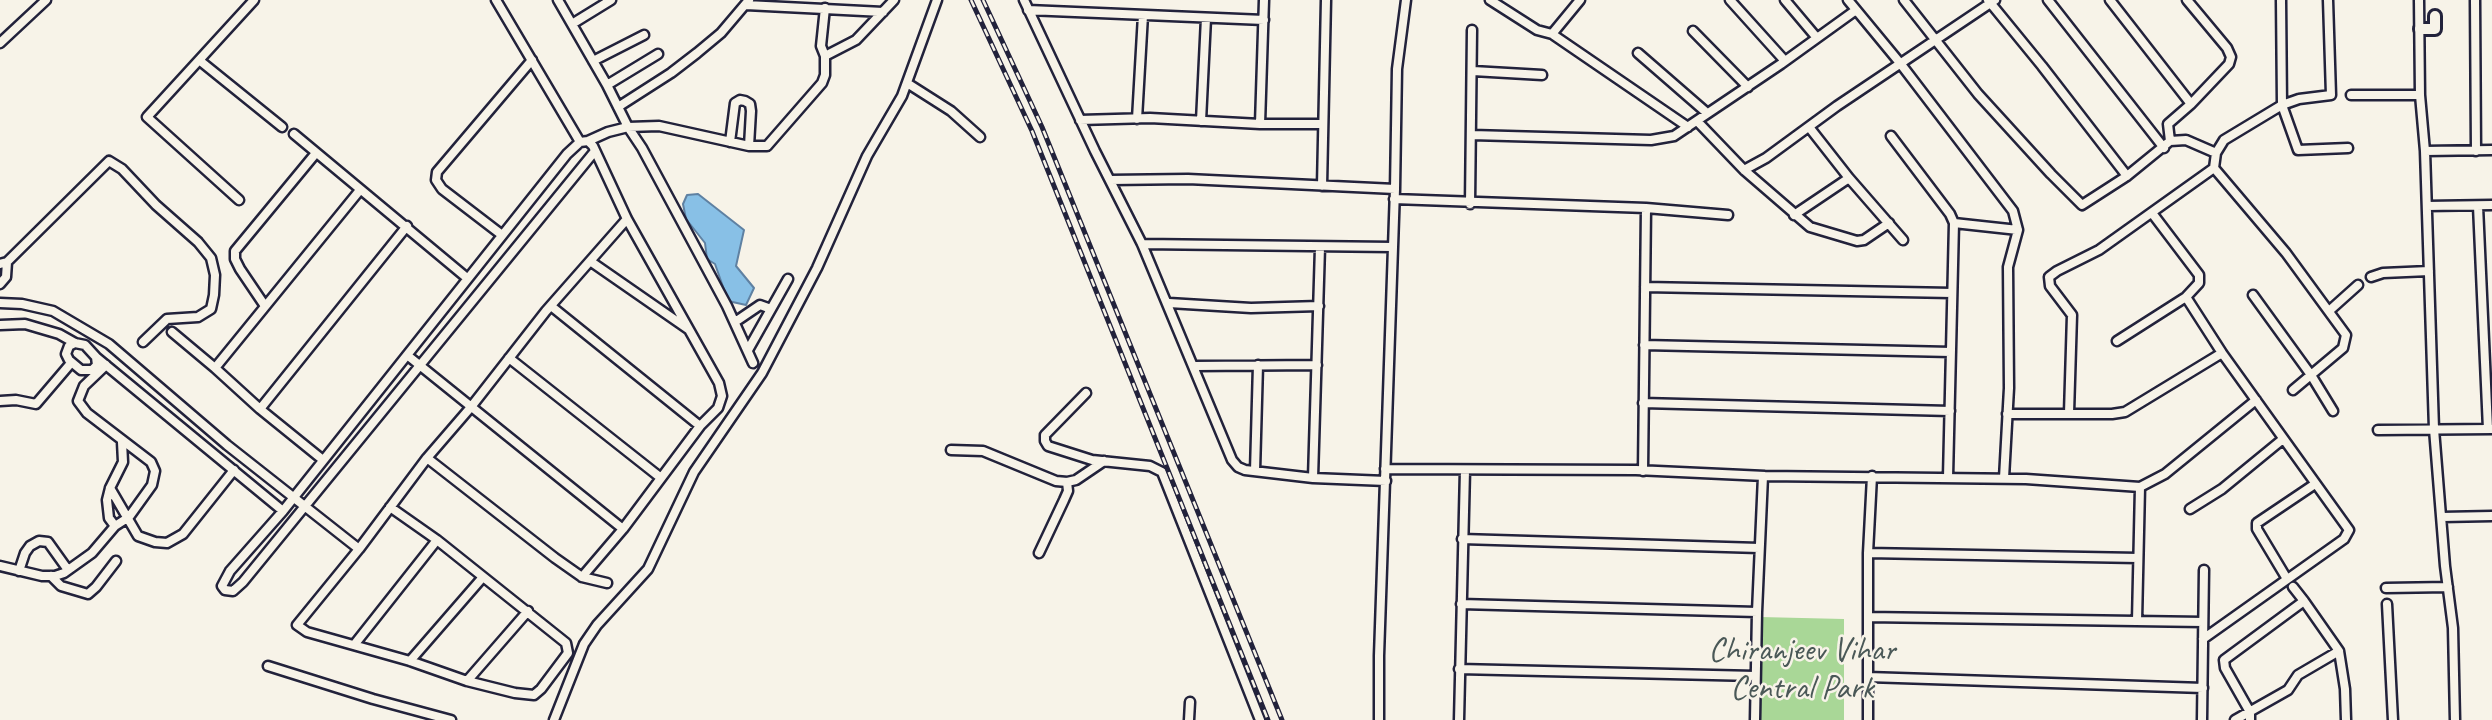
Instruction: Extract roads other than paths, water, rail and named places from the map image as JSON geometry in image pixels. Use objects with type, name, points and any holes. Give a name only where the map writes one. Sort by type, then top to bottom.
[{"type":"street","points":[[0,43],[46,0]]},
{"type":"street","points":[[239,200],[147,117],[254,0]]},
{"type":"street","points":[[496,0],[584,141],[595,151],[627,219],[719,383],[722,396],[718,408],[700,426],[623,529],[582,576]]},
{"type":"street","points":[[558,0],[642,148],[735,322],[753,363]]},
{"type":"street","points":[[572,24],[611,0]]},
{"type":"street","points":[[825,56],[856,40],[894,0]]},
{"type":"street","points":[[554,720],[584,644],[597,625],[648,569],[694,472],[762,373],[817,268],[867,156],[902,96],[937,0]]},
{"type":"street","points":[[1024,0],[1142,244],[1238,467],[1313,478],[1386,481]]},
{"type":"street","points":[[1260,124],[1265,0]]},
{"type":"street","points":[[1322,186],[1326,0]]},
{"type":"street","points":[[1379,720],[1379,643],[1397,69],[1406,0]]},
{"type":"street","points":[[1490,0],[1537,30],[1552,34],[1688,127]]},
{"type":"street","points":[[1552,34],[1580,0]]},
{"type":"street","points":[[1730,0],[1785,61]]},
{"type":"street","points":[[1785,0],[1817,38]]},
{"type":"street","points":[[1848,0],[1900,63],[2013,211],[2018,230],[2008,267],[2004,478]]},
{"type":"street","points":[[1905,0],[1978,94],[2082,205],[2127,176],[2167,144],[2186,140],[2216,153]]},
{"type":"street","points":[[2048,0],[2167,144]]},
{"type":"street","points":[[2110,0],[2191,104]]},
{"type":"street","points":[[2167,144],[2168,124],[2191,104],[2228,64],[2231,57],[2227,48],[2187,0]]},
{"type":"street","points":[[2281,0],[2282,105],[2298,150],[2348,148]]},
{"type":"street","points":[[2069,413],[2072,315],[2050,286],[2049,277],[2099,250],[2214,168],[2216,153],[2224,140],[2282,105],[2299,99],[2331,94],[2328,0]]},
{"type":"street","points":[[2419,0],[2420,95],[2425,151],[2434,429],[2453,628],[2455,720]]},
{"type":"street","points":[[2474,0],[2476,151]]},
{"type":"street","points":[[1744,170],[1766,158],[1991,1],[2127,176]]},
{"type":"street","points":[[618,107],[671,73],[721,33],[747,2],[883,12]]},
{"type":"street","points":[[595,151],[243,582],[233,591],[225,590],[222,586],[223,580],[283,511],[502,235],[584,141],[628,127],[659,126],[749,146],[767,146],[822,83],[825,75],[825,56],[821,47],[825,8]]},
{"type":"street","points":[[1028,10],[1264,20]]},
{"type":"street","points":[[1472,135],[1651,141],[1674,136],[1856,10]]},
{"type":"street","points":[[1137,119],[1143,15]]},
{"type":"street","points":[[2420,29],[2435,29],[2435,16]]},
{"type":"street","points":[[1201,121],[1206,18]]},
{"type":"street","points":[[1470,204],[1472,30]]},
{"type":"street","points":[[1693,31],[1748,87]]},
{"type":"street","points":[[593,61],[644,35]]},
{"type":"street","points":[[1638,53],[1707,113]]},
{"type":"street","points":[[607,85],[658,54]]},
{"type":"street","points":[[199,60],[282,127]]},
{"type":"street","points":[[502,235],[442,189],[436,180],[437,172],[532,60]]},
{"type":"street","points":[[1473,71],[1542,75]]},
{"type":"street","points":[[907,83],[951,111],[980,137]]},
{"type":"street","points":[[2351,96],[2420,95]]},
{"type":"street","points":[[730,142],[735,103],[746,101],[750,104],[751,111],[749,146]]},
{"type":"street","points":[[1080,120],[1323,124]]},
{"type":"street","points":[[1697,121],[1744,170],[1794,215],[1820,231],[1857,241],[1864,240],[1889,223]]},
{"type":"street","points":[[1809,127],[1903,240]]},
{"type":"street","points":[[295,134],[467,278]]},
{"type":"street","points":[[1891,136],[1954,223],[1948,477]]},
{"type":"street","points":[[2425,151],[2492,150]]},
{"type":"street","points":[[265,306],[240,269],[235,259],[235,251],[316,153]]},
{"type":"street","points":[[0,284],[6,277],[3,263],[109,161],[122,169],[156,205],[198,242],[211,258],[215,275],[211,309],[198,317],[167,319],[143,342]]},
{"type":"street","points":[[2214,168],[2286,253],[2344,331],[2347,340],[2343,348],[2293,390]]},
{"type":"street","points":[[1794,215],[1849,178]]},
{"type":"street","points":[[1110,180],[1188,179],[1395,189]]},
{"type":"street","points":[[215,368],[360,190]]},
{"type":"street","points":[[1394,200],[1646,208],[1728,215]]},
{"type":"street","points":[[2427,206],[2492,205]]},
{"type":"street","points":[[2378,430],[2490,429],[2487,319],[2478,206]]},
{"type":"street","points":[[1643,471],[1646,208]]},
{"type":"street","points":[[2117,341],[2186,297],[2199,283],[2199,275],[2152,213]]},
{"type":"street","points":[[390,507],[437,540],[566,643],[568,649],[565,658],[541,690],[528,696],[467,681],[410,661],[307,632],[297,625],[359,549],[390,507],[427,458],[551,306],[627,219]]},
{"type":"street","points":[[1954,223],[2018,230]]},
{"type":"street","points":[[260,409],[407,226]]},
{"type":"street","points":[[1142,244],[1392,247]]},
{"type":"street","points":[[1313,478],[1320,247]]},
{"type":"street","points":[[590,261],[690,331]]},
{"type":"street","points":[[2371,277],[2384,273],[2429,271]]},
{"type":"street","points":[[748,350],[788,279]]},
{"type":"street","points":[[2329,312],[2358,285]]},
{"type":"street","points":[[1645,288],[1952,293]]},
{"type":"street","points":[[2253,295],[2311,375],[2333,411]]},
{"type":"street","points":[[2186,297],[2222,353],[2349,530],[2344,539],[2203,639]]},
{"type":"street","points":[[0,303],[22,304],[53,311],[109,344],[227,445],[359,549]]},
{"type":"street","points":[[1168,303],[1251,308],[1319,306]]},
{"type":"street","points":[[735,322],[760,305],[771,309]]},
{"type":"street","points":[[551,306],[700,426]]},
{"type":"street","points":[[0,325],[25,324],[85,345],[96,357],[283,511]]},
{"type":"street","points":[[172,332],[323,460]]},
{"type":"street","points":[[75,343],[69,346],[66,354],[71,363],[81,370],[92,370],[97,365],[96,357]]},
{"type":"street","points":[[1644,345],[1951,352]]},
{"type":"street","points":[[2007,414],[2125,412],[2222,353]]},
{"type":"street","points":[[407,355],[623,529]]},
{"type":"street","points":[[509,358],[661,478]]},
{"type":"street","points":[[0,401],[16,400],[36,404],[71,363]]},
{"type":"street","points":[[0,566],[51,576],[68,570],[92,553],[115,526],[129,517],[152,485],[155,471],[150,462],[87,413],[78,401],[84,386],[106,365]]},
{"type":"street","points":[[1255,471],[1258,365]]},
{"type":"street","points":[[1195,366],[1317,365]]},
{"type":"street","points":[[1086,393],[1045,435],[1045,441],[1048,446],[1091,460],[1150,466],[1162,472],[1260,720]]},
{"type":"street","points":[[1385,469],[2004,478],[2140,487],[2165,474],[2256,400]]},
{"type":"street","points":[[1643,403],[1950,411]]},
{"type":"street","points":[[2190,509],[2222,489],[2283,439]]},
{"type":"street","points":[[115,526],[109,518],[107,500],[123,462],[122,442]]},
{"type":"street","points":[[951,450],[990,453],[1056,481],[1067,482],[1076,480],[1104,461]]},
{"type":"street","points":[[427,458],[555,558],[582,576],[607,583]]},
{"type":"street","points":[[110,488],[138,536],[167,543],[183,534],[234,470]]},
{"type":"street","points":[[1458,720],[1465,470]]},
{"type":"street","points":[[1755,720],[1756,612],[1763,476]]},
{"type":"street","points":[[1867,720],[1868,553],[1872,476]]},
{"type":"street","points":[[1039,553],[1065,500],[1067,482]]},
{"type":"street","points":[[2287,579],[2257,529],[2257,523],[2315,484]]},
{"type":"street","points":[[2137,621],[2140,487]]},
{"type":"street","points":[[2442,517],[2492,516]]},
{"type":"street","points":[[1462,539],[1759,548]]},
{"type":"street","points":[[354,645],[437,540]]},
{"type":"street","points":[[19,571],[25,553],[39,541],[48,542],[68,570]]},
{"type":"street","points":[[1868,553],[2137,558]]},
{"type":"street","points":[[51,576],[61,586],[89,594],[116,561]]},
{"type":"street","points":[[2202,720],[2204,570]]},
{"type":"street","points":[[410,661],[483,577]]},
{"type":"street","points":[[2293,587],[2339,651],[2345,689],[2346,720]]},
{"type":"street","points":[[2386,588],[2448,587]]},
{"type":"street","points":[[2250,716],[2225,668],[2224,660],[2304,601]]},
{"type":"street","points":[[1461,604],[1756,612]]},
{"type":"street","points":[[2387,604],[2393,720]]},
{"type":"street","points":[[467,681],[528,611]]},
{"type":"street","points":[[1868,617],[2203,622]]},
{"type":"street","points":[[2235,720],[2250,716],[2288,690],[2298,675],[2339,651]]},
{"type":"street","points":[[268,666],[451,720]]},
{"type":"street","points":[[1459,669],[1755,676]]},
{"type":"street","points":[[1868,677],[2203,688]]},
{"type":"street","points":[[1189,720],[1190,702]]},
{"type":"water","points":[[698,194],[744,230],[736,266],[754,288],[746,305],[728,301],[715,264],[707,259],[705,243],[686,219],[683,204],[687,195]]},
{"type":"railway","points":[[971,0],[1032,131],[1268,720]]},
{"type":"railway","points":[[983,0],[1042,127],[1282,720]]},
{"type":"park label","name":"Chiranjeev Vihar Central Park","points":[[1802,670]]}]
